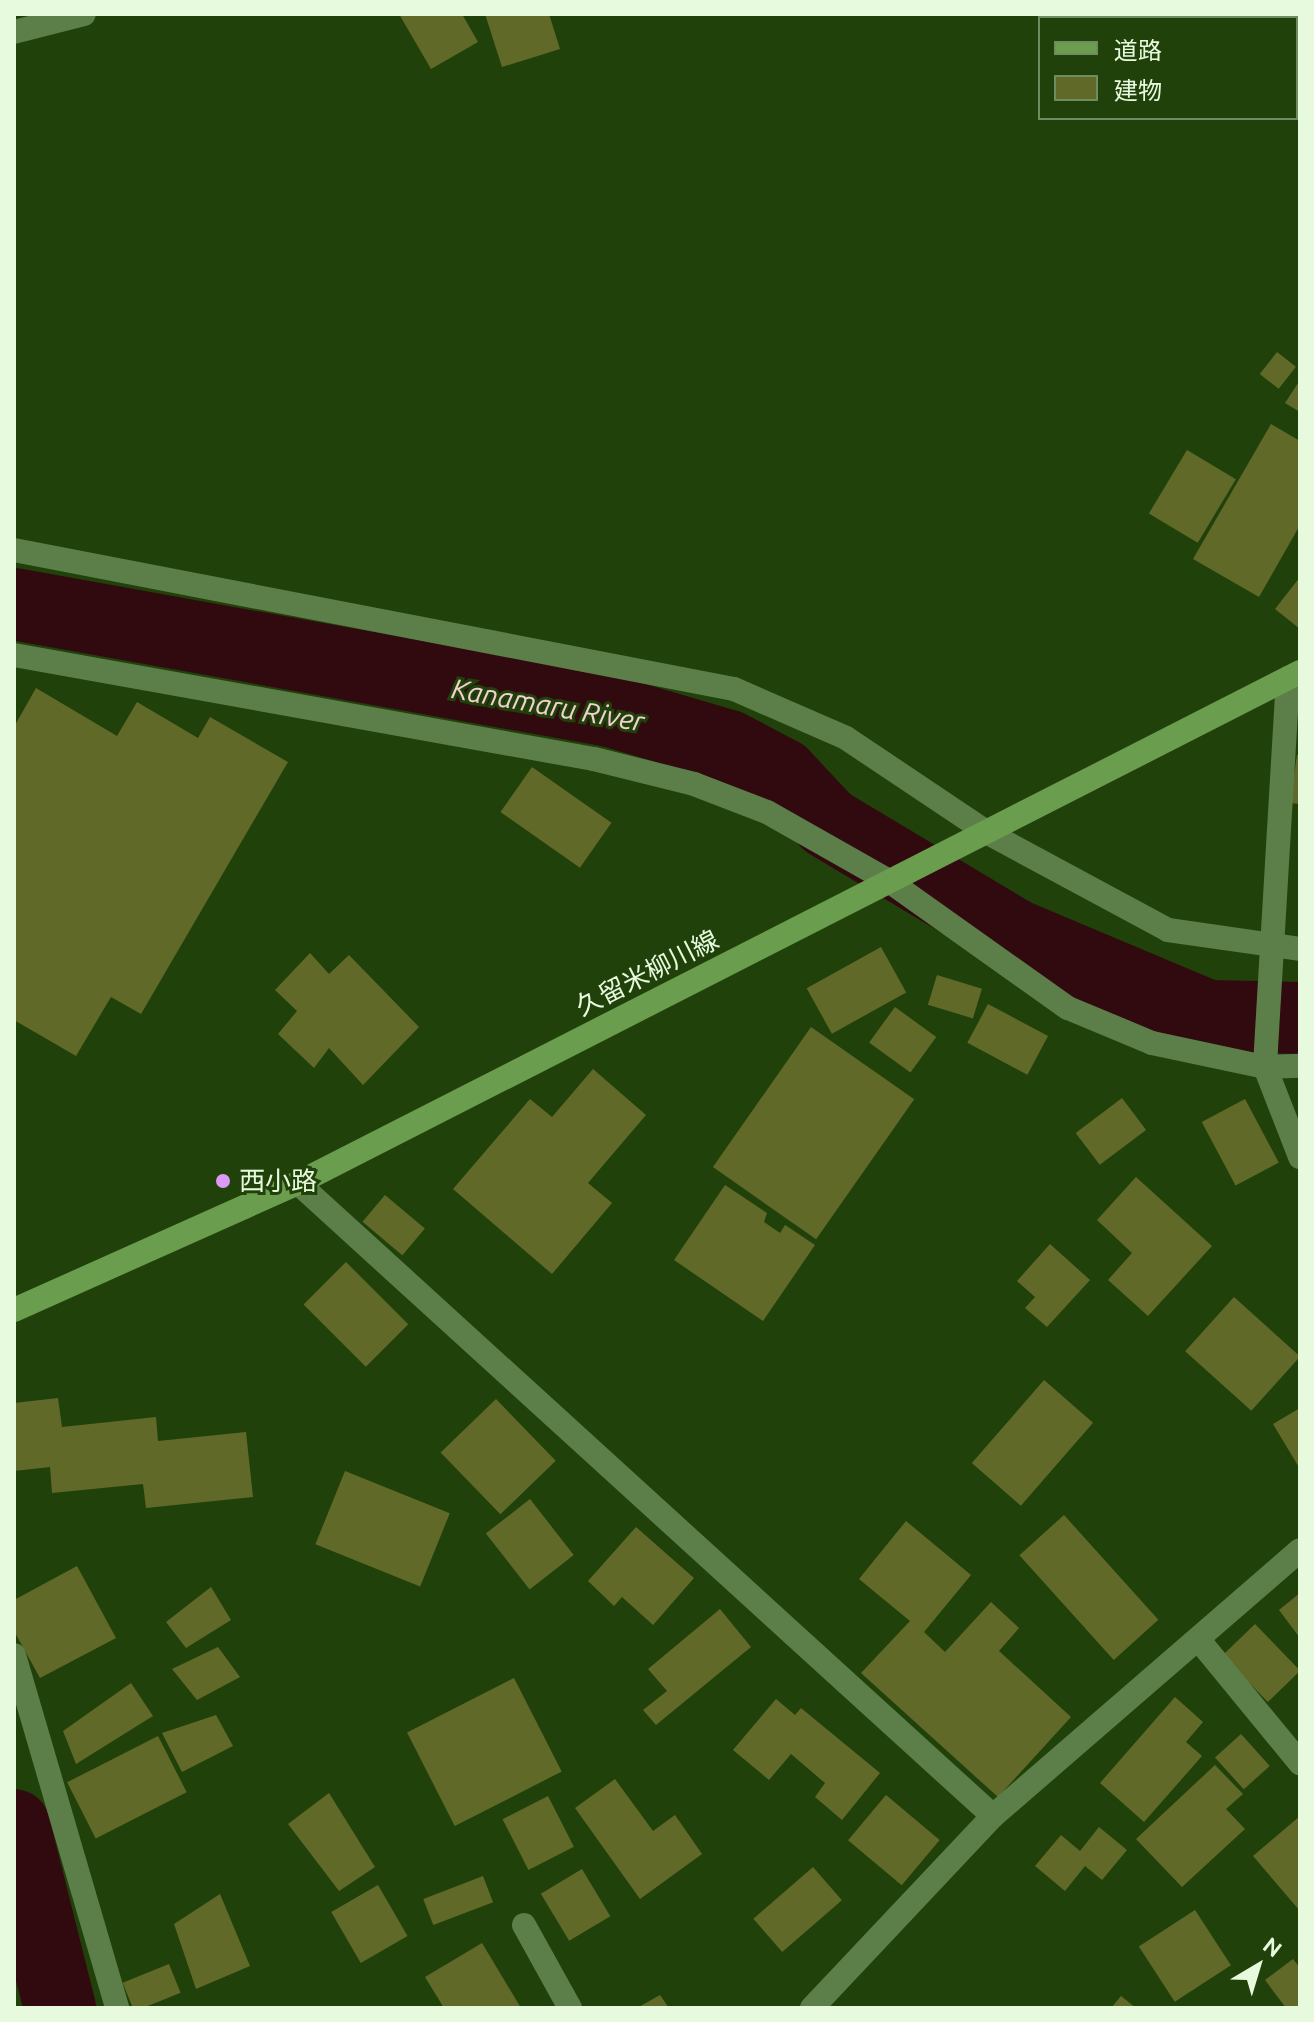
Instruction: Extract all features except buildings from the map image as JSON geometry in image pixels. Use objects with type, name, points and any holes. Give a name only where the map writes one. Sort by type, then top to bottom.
[{"type":"main road","name":"久留米柳川線","points":[[14,1310],[298,1183],[1294,675]]},
{"type":"street","points":[[14,32],[84,14]]},
{"type":"street","points":[[14,550],[734,689],[846,738],[982,836],[1168,930],[1272,949],[1300,949]]},
{"type":"street","points":[[14,655],[594,759],[694,784],[767,812],[889,881],[1068,1008],[1152,1043],[1265,1067],[1300,1066]]},
{"type":"street","points":[[1294,675],[1265,1067],[1300,1157]]},
{"type":"street","points":[[298,1183],[993,1816]]},
{"type":"street","points":[[812,2008],[993,1816],[1300,1550]]},
{"type":"street","points":[[1198,1639],[1300,1763]]},
{"type":"street","points":[[14,1655],[117,2008]]},
{"type":"street","points":[[524,1925],[570,2008]]},
{"type":"waterway","name":"Kanamaru River","points":[[14,604],[610,711],[729,746],[782,774],[828,823],[1015,935],[1208,1016],[1300,1018]]},
{"type":"waterway","points":[[14,1825],[60,2008]]},
{"type":"place","name":"西小路","points":[[223,1181]]}]
